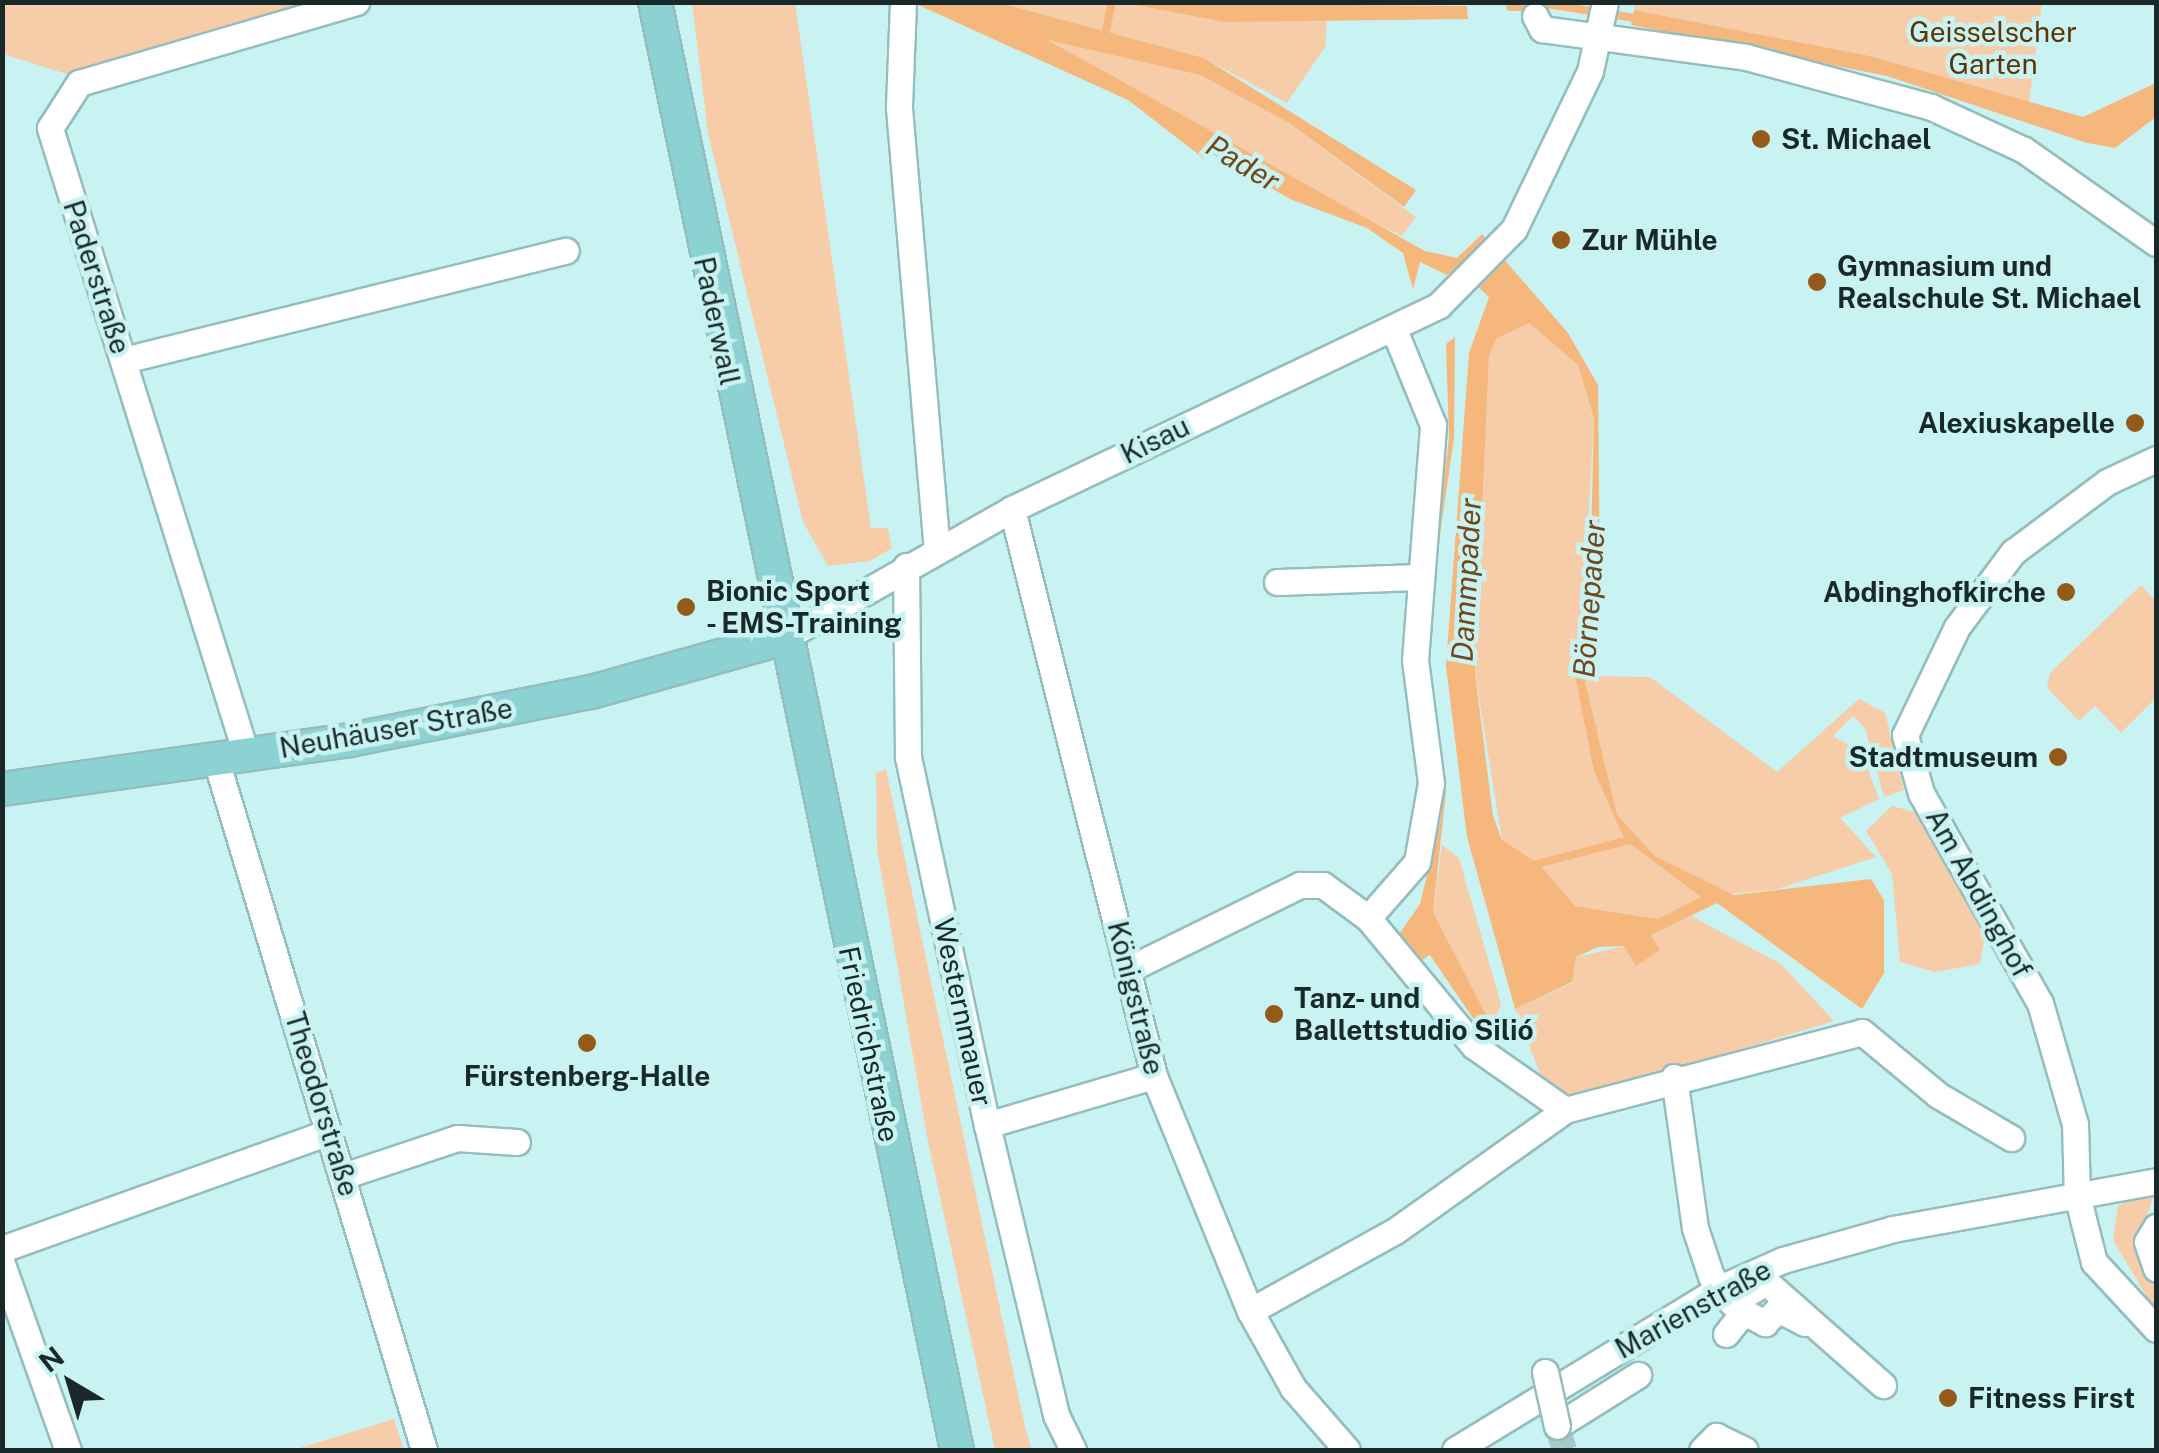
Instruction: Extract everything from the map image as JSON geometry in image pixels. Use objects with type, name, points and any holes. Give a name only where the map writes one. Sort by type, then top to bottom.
[{"type":"main road","name":"Paderwall","points":[[655,2],[784,638]]},
{"type":"main road","name":"Neuhäuser Straße","points":[[2,790],[231,757],[591,692],[784,638]]},
{"type":"main road","name":"Friedrichstraße","points":[[784,638],[957,1450]]},
{"type":"street","name":"Paderstraße","points":[[231,757],[124,360],[50,128],[60,99],[78,82],[356,2]]},
{"type":"street","points":[[903,2],[898,108],[937,548]]},
{"type":"street","points":[[1535,16],[1542,29],[1602,15],[1931,107],[2024,150],[2156,243]]},
{"type":"street","name":"Kisau","points":[[784,638],[1012,509],[1395,332],[1438,305],[1514,229],[1602,15]]},
{"type":"street","points":[[124,360],[566,251]]},
{"type":"street","points":[[1368,918],[1417,862],[1432,783],[1416,660],[1433,425],[1395,332]]},
{"type":"street","name":"Am Abdinghof","points":[[2077,1195],[2075,1124],[2040,1003],[1931,808],[1908,752],[1908,719],[1957,627],[2036,530],[2156,459]]},
{"type":"street","name":"Königstraße","points":[[1012,509],[1154,1076],[1250,1311],[1293,1388],[1347,1450]]},
{"type":"street","name":"Westernmauer","points":[[906,566],[908,757],[987,1125],[1056,1415],[1073,1450]]},
{"type":"street","points":[[1277,582],[1420,577]]},
{"type":"street","name":"Theodorstraße","points":[[231,757],[328,1132],[424,1450]]},
{"type":"street","points":[[1128,970],[1300,885],[1323,885],[1368,918],[1474,1046],[1565,1110]]},
{"type":"street","points":[[1250,1311],[1394,1231],[1565,1110],[1674,1077],[1862,1032],[1938,1095],[2011,1138]]},
{"type":"street","points":[[987,1125],[1154,1076]]},
{"type":"street","points":[[1674,1077],[1698,1245],[1720,1288]]},
{"type":"street","points":[[2,1249],[328,1132]]},
{"type":"street","points":[[343,1176],[457,1138],[517,1142]]},
{"type":"street","name":"Marienstraße","points":[[1455,1450],[1720,1288],[1842,1242],[2156,1181]]},
{"type":"street","points":[[2077,1195],[2123,1245],[2156,1268]]},
{"type":"street","points":[[2123,1245],[2114,1309],[2156,1329]]},
{"type":"street","points":[[2,1264],[68,1450]]},
{"type":"street","name":"Marienstraße","points":[[1720,1288],[1732,1302],[1766,1282],[1880,1388],[1778,1309],[1765,1323],[1744,1312],[1726,1334]]},
{"type":"street","name":"Marienstraße","points":[[1545,1372],[1556,1426],[1638,1374]]},
{"type":"street","points":[[1702,1450],[1716,1436],[1745,1450]]},
{"type":"green space","name":"Geisselscher Garten","points":[[1635,2],[2042,3],[2029,103],[1870,56],[1634,10]]},
{"type":"green space","points":[[3,3],[332,3],[70,75],[3,54]]},
{"type":"green space","points":[[692,3],[795,3],[871,528],[888,528],[892,548],[870,561],[828,566],[803,522],[708,133]]},
{"type":"green space","points":[[1000,3],[1125,3],[1224,22],[1327,20],[1325,47],[1287,103],[1204,58]]},
{"type":"green space","points":[[1172,3],[1338,3],[1328,11]]},
{"type":"green space","points":[[1048,39],[1200,75],[1289,123],[1416,217],[1402,236],[1289,182]]},
{"type":"green space","points":[[1529,322],[1578,365],[1594,419],[1581,648],[1589,676],[1650,677],[1777,772],[1859,699],[1885,713],[1904,790],[1884,797],[1865,728],[1853,716],[1833,736],[1862,753],[1879,799],[1840,818],[1876,857],[1774,890],[1717,895],[1658,919],[1575,906],[1502,840],[1475,674],[1489,355],[1496,338]]},
{"type":"green space","points":[[2141,585],[2156,601],[2156,698],[2121,733],[2095,706],[2079,721],[2047,688],[2050,673]]},
{"type":"green space","points":[[886,769],[1032,1450],[995,1450],[928,1142],[877,849],[876,773]]},
{"type":"green space","points":[[1892,806],[1919,813],[1986,932],[1980,964],[1935,972],[1900,962],[1892,874],[1866,831]]},
{"type":"green space","points":[[1442,845],[1459,858],[1501,1004],[1492,1026],[1433,912]]},
{"type":"green space","points":[[1691,916],[1781,964],[1834,1021],[1582,1097],[1561,1095],[1542,1079],[1515,1009],[1572,983],[1576,957],[1624,946],[1636,965],[1650,935]]},
{"type":"green space","points":[[2156,1189],[2137,1244],[2156,1279],[2156,1312],[2113,1240],[2118,1206]]},
{"type":"green space","points":[[394,1419],[404,1450],[293,1450]]},
{"type":"water","points":[[914,3],[1000,3],[1204,58],[1416,190],[1404,207],[1289,123],[1200,75],[1048,40],[1425,251],[1457,258],[1482,234],[1568,333],[1598,385],[1600,580],[1585,682],[1617,815],[1655,856],[1734,895],[1871,879],[1884,900],[1884,973],[1862,1009],[1717,903],[1651,935],[1660,950],[1636,966],[1624,946],[1598,947],[1576,957],[1572,982],[1515,1009],[1467,837],[1446,666],[1469,353],[1489,297],[1457,267],[1447,275],[1420,262],[1413,289],[1403,253],[1367,228],[1290,199],[1209,152],[1203,158],[1128,100]],"holes":[[[1529,323],[1578,365],[1594,419],[1590,580],[1576,680],[1594,771],[1625,840],[1701,897],[1658,919],[1575,906],[1540,865],[1502,840],[1493,816],[1475,674],[1489,355],[1497,338]]]},
{"type":"water","points":[[1125,3],[1467,6],[1468,19],[1224,22]]},
{"type":"water","points":[[1634,10],[1870,56],[2083,117],[2156,83],[2156,117],[2115,148],[2087,143],[1887,76],[1631,25]]},
{"type":"water","points":[[1455,337],[1454,438],[1423,650],[1449,438],[1446,344]]},
{"type":"water","points":[[1425,670],[1446,792],[1433,912],[1492,1026],[1483,1033],[1430,955],[1412,966],[1395,940],[1420,904],[1441,817]]},
{"type":"waterway","points":[[1105,37],[1112,2]]},
{"type":"waterway","points":[[1547,4],[1641,19]]},
{"type":"waterway","points":[[1510,7],[1520,7]]},
{"type":"waterway","points":[[1533,865],[1630,840]]},
{"type":"tunnel","points":[[1557,1426],[1565,1450]]},
{"type":"place","name":"St. Michael","points":[[1761,139]]},
{"type":"place","name":"Zur Mühle","points":[[1561,240]]},
{"type":"place","name":"Gymnasium und Realschule St. Michael","points":[[1817,282]]},
{"type":"place","name":"Alexiuskapelle","points":[[2135,423]]},
{"type":"place","name":"Abdinghofkirche","points":[[2066,592]]},
{"type":"place","name":"Bionic Sport - EMS-Training","points":[[686,607]]},
{"type":"place","name":"Stadtmuseum","points":[[2058,757]]},
{"type":"place","name":"Tanz- und Ballettstudio Silió","points":[[1274,1014]]},
{"type":"place","name":"Fürstenberg-Halle","points":[[587,1043]]},
{"type":"place","name":"Fitness First","points":[[1948,1398]]},
{"type":"water label","name":"Pader","points":[[1243,163]]},
{"type":"water label","name":"Dammpader","points":[[1466,580]]},
{"type":"water label","name":"Börnepader","points":[[1589,599]]}]
